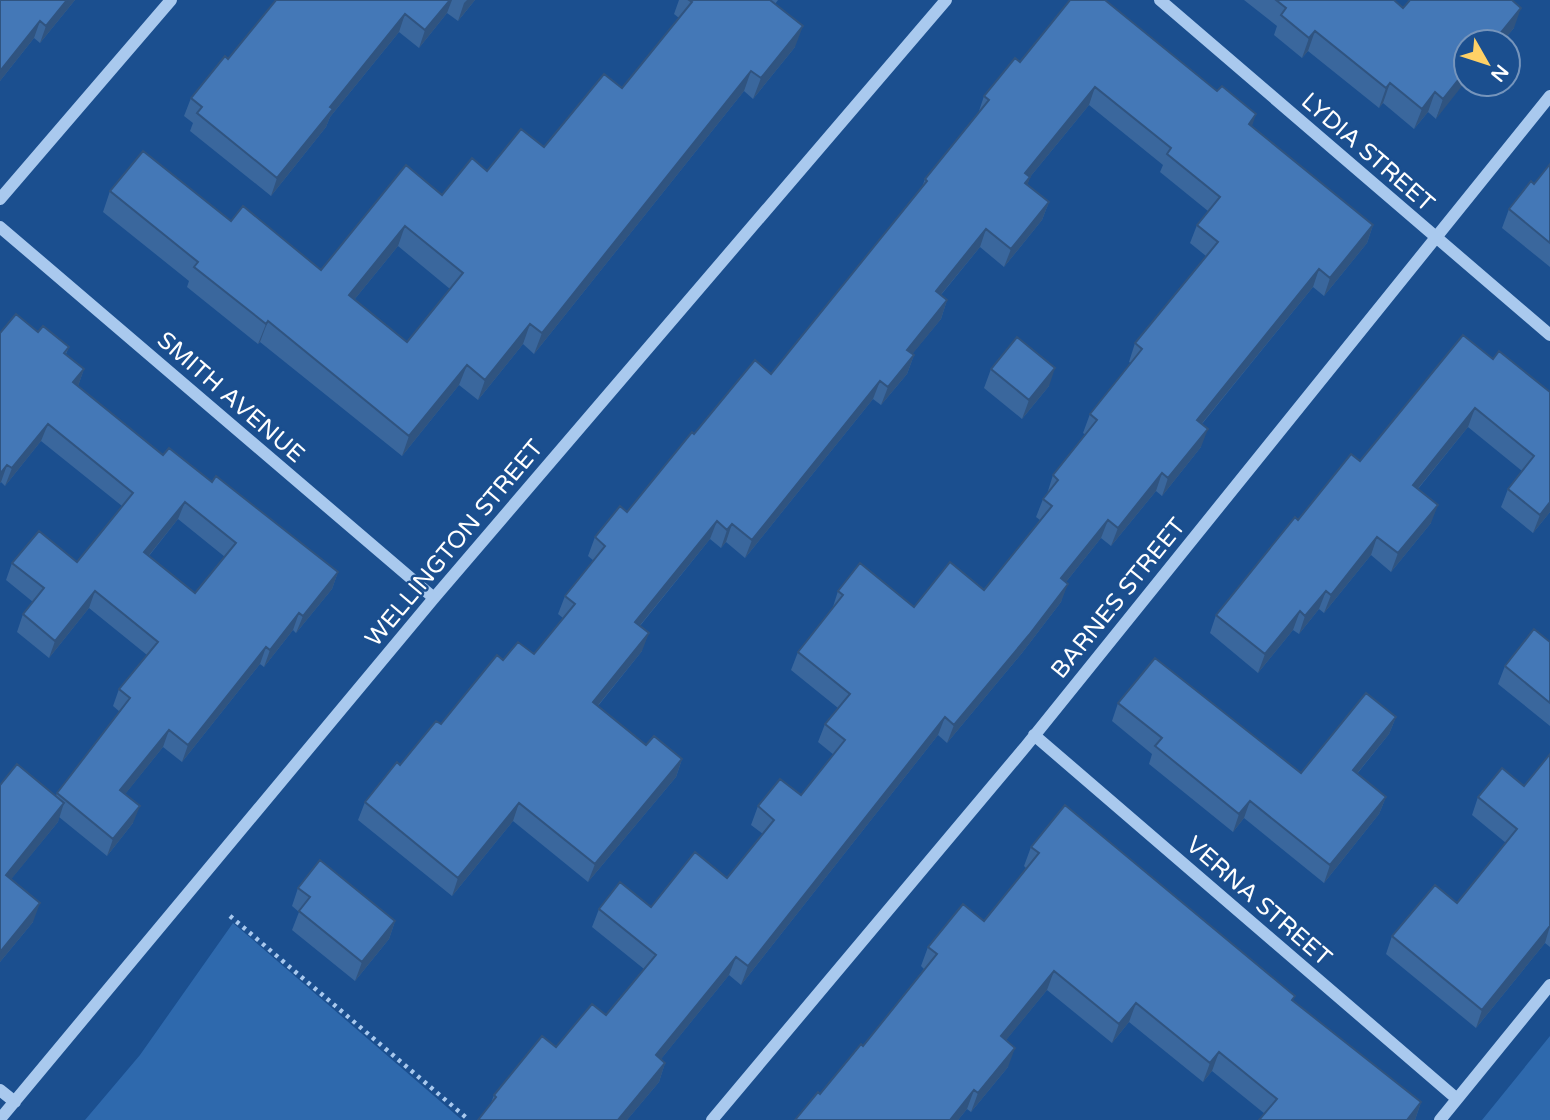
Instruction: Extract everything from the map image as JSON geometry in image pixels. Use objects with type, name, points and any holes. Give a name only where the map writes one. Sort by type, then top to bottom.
[{"type":"street","points":[[0,199],[171,0]]},
{"type":"street","name":"WELLINGTON STREET","points":[[0,1119],[434,598],[946,0]]},
{"type":"street","name":"LYDIA STREET","points":[[1160,0],[1550,335]]},
{"type":"street","name":"BARNES STREET","points":[[712,1120],[1034,735],[1550,96]]},
{"type":"street","name":"SMITH AVENUE","points":[[0,227],[434,598]]},
{"type":"street","name":"VERNA STREET","points":[[1034,735],[1457,1099]]},
{"type":"street","points":[[1440,1120],[1550,985]]},
{"type":"street","points":[[0,1090],[15,1102]]},
{"type":"path","points":[[230,916],[469,1120]]},
{"type":"shaded area","points":[[233,923],[462,1120],[85,1120],[140,1055]]},
{"type":"shaded area","points":[[1550,1036],[1550,1120],[1482,1120]]},
{"type":"building","points":[[0,0],[67,0],[46,26],[40,21],[0,71]]},
{"type":"building","points":[[276,0],[450,0],[425,30],[405,14],[277,178],[197,113],[202,107],[191,98],[225,56],[228,59]]},
{"type":"building","points":[[689,0],[770,0],[803,26],[761,78],[751,71],[542,333],[530,324],[485,380],[467,365],[409,436],[268,321],[266,324],[194,267],[198,262],[110,191],[143,151],[231,221],[243,206],[321,270],[406,165],[442,195],[472,158],[487,171],[521,129],[544,147],[604,74],[622,88],[692,2]],"holes":[[[405,226],[463,273],[407,342],[349,295]]]},
{"type":"building","points":[[1070,0],[1105,0],[1217,91],[1222,86],[1256,114],[1249,124],[1373,225],[1330,278],[1319,269],[1197,420],[1208,429],[1168,478],[1162,473],[1118,528],[1108,520],[1061,578],[1068,584],[1029,635],[954,725],[945,717],[748,966],[736,957],[656,1055],[665,1063],[618,1120],[478,1120],[496,1097],[494,1095],[542,1036],[556,1047],[592,1004],[606,1015],[656,955],[599,909],[620,882],[651,907],[695,852],[727,878],[774,820],[758,806],[780,779],[801,795],[845,740],[825,724],[850,694],[798,652],[843,595],[838,591],[860,563],[914,607],[950,562],[984,590],[1052,506],[1043,499],[1058,480],[1053,475],[1097,420],[1090,414],[1142,349],[1135,343],[1218,242],[1197,225],[1220,197],[1167,154],[1171,148],[1095,87],[1025,173],[1030,177],[1025,183],[1049,202],[1011,249],[986,229],[936,291],[947,300],[907,350],[914,355],[888,387],[880,381],[752,540],[732,524],[727,530],[717,521],[635,622],[649,633],[593,702],[646,745],[654,736],[682,759],[595,864],[519,803],[458,878],[365,802],[397,762],[400,765],[436,721],[441,724],[497,655],[503,660],[518,642],[534,654],[575,604],[565,596],[605,546],[595,537],[620,506],[627,512],[755,360],[771,374],[927,181],[925,179],[989,100],[984,96],[1015,58],[1020,62]]},
{"type":"building","points":[[1276,0],[1394,0],[1403,8],[1410,0],[1512,0],[1521,8],[1505,28],[1452,28],[1452,88],[1443,99],[1435,92],[1422,109],[1390,83],[1386,88],[1315,31],[1309,38],[1281,15],[1286,8]]},
{"type":"building","points":[[1550,164],[1550,243],[1509,209],[1531,181],[1534,184]]},
{"type":"building","points":[[16,314],[38,332],[43,326],[69,347],[64,353],[84,369],[73,382],[163,455],[169,448],[212,482],[216,476],[338,572],[303,616],[299,613],[270,650],[266,647],[188,745],[169,730],[120,790],[140,806],[113,839],[57,793],[130,698],[119,689],[158,642],[95,591],[55,641],[23,614],[44,588],[12,563],[39,531],[77,562],[133,493],[48,424],[12,468],[7,465],[0,474],[0,333]],"holes":[[[185,502],[236,543],[195,593],[144,552]]]},
{"type":"building","points":[[1463,335],[1493,359],[1499,351],[1550,392],[1550,502],[1540,515],[1508,489],[1534,456],[1475,408],[1413,485],[1438,505],[1398,553],[1377,537],[1331,595],[1326,591],[1305,616],[1300,611],[1265,654],[1216,615],[1295,517],[1298,520],[1351,454],[1360,461]]},
{"type":"building","points":[[1017,337],[1055,368],[1029,400],[991,369]]},
{"type":"building","points":[[1534,629],[1550,642],[1550,703],[1505,666]]},
{"type":"building","points":[[1155,658],[1301,773],[1366,693],[1396,717],[1353,770],[1386,797],[1330,865],[1250,801],[1239,814],[1155,746],[1162,738],[1118,703]]},
{"type":"building","points":[[1550,754],[1550,926],[1482,1010],[1392,936],[1435,885],[1457,903],[1517,829],[1478,797],[1502,768],[1524,786]]},
{"type":"building","points":[[17,764],[64,803],[6,875],[40,903],[0,952],[0,785]]},
{"type":"building","points":[[1065,805],[1295,996],[1292,1000],[1421,1102],[1407,1120],[1259,1120],[1277,1099],[1219,1052],[1210,1063],[1136,1003],[1119,1024],[1054,971],[1001,1036],[1015,1048],[978,1093],[974,1090],[950,1120],[795,1120],[861,1044],[863,1046],[937,954],[928,947],[963,904],[984,921],[1039,853],[1031,847]]},
{"type":"building","points":[[320,860],[395,921],[362,962],[299,911],[310,897],[298,888]]}]
